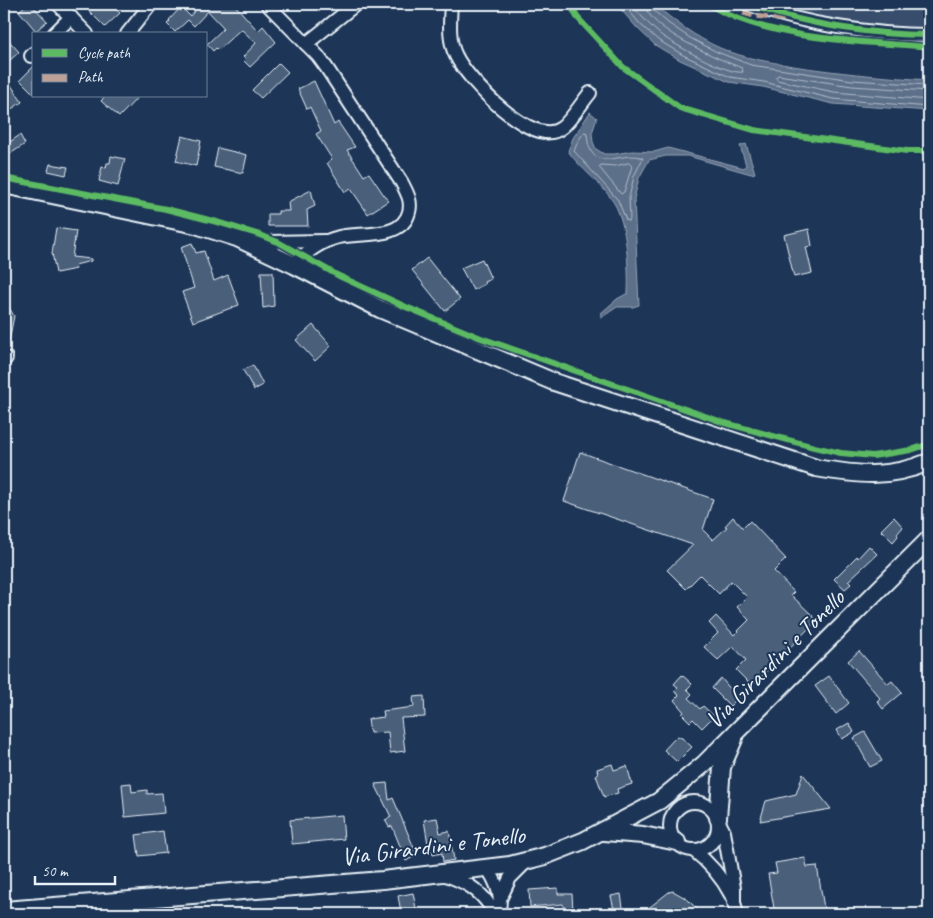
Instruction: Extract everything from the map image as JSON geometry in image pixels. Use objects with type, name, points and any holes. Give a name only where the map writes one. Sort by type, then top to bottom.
[{"type":"main road","points":[[4,186],[196,225],[256,246],[380,309],[554,382],[816,468],[857,475],[889,474],[926,465]]},
{"type":"main road","name":"Via Girardini e Tonello","points":[[4,910],[440,874],[488,868],[528,860],[560,850],[604,832],[659,801],[704,764],[929,538]]},
{"type":"main road","points":[[718,819],[722,767],[736,733]]},
{"type":"main road","points":[[604,832],[642,835],[677,842]]},
{"type":"street","points":[[58,4],[85,32]]},
{"type":"street","points":[[129,32],[151,4]]},
{"type":"street","points":[[267,4],[326,67],[409,196],[410,207],[407,219],[401,227],[391,231],[340,237],[328,241],[302,256],[294,265]]},
{"type":"street","points":[[306,44],[356,4]]},
{"type":"street","points":[[451,4],[451,39],[455,55],[467,75],[513,118],[536,130],[549,133],[561,129],[590,93]]},
{"type":"street","points":[[748,4],[784,16],[850,29],[904,35],[929,35]]},
{"type":"street","points":[[56,32],[71,17]]},
{"type":"street","points":[[256,246],[268,242],[328,241]]},
{"type":"street","points":[[689,802],[703,803],[714,812],[718,819],[724,832],[736,908],[717,871],[693,850],[681,846],[673,836],[670,822],[672,815],[682,805],[689,802]]},
{"type":"street","points":[[693,850],[711,844],[718,833],[718,819]]},
{"type":"street","points":[[496,909],[510,878],[528,860]]},
{"type":"street","points":[[488,868],[485,885],[496,909]]},
{"type":"street","points":[[440,874],[473,887],[496,909]]},
{"type":"shaded area","points":[[748,4],[929,4],[929,35],[904,35]]},
{"type":"water","points":[[616,4],[654,4],[693,34],[729,52],[747,57],[827,71],[929,80],[929,111],[833,104],[763,87],[729,82],[680,60],[655,45]]},
{"type":"water","points":[[590,112],[597,118],[592,133],[593,142],[596,149],[604,154],[632,151],[654,152],[668,148],[744,168],[746,165],[740,146],[746,144],[755,173],[751,174],[688,156],[666,156],[649,160],[639,178],[634,199],[639,305],[617,307],[601,318],[601,313],[617,299],[628,293],[628,271],[622,223],[614,203],[604,189],[568,151],[573,138]]},
{"type":"building","points":[[27,4],[31,4],[47,21],[36,31],[19,11]]},
{"type":"building","points":[[82,4],[110,4],[120,13],[105,27]]},
{"type":"building","points":[[201,4],[234,4],[258,31],[263,26],[276,42],[250,67],[243,57],[256,43],[241,29],[218,50],[216,48],[213,51],[208,45],[224,28],[208,11],[194,26],[188,20],[175,32],[167,24],[181,7],[190,16]]},
{"type":"building","points":[[4,35],[19,52],[8,62],[4,57]]},
{"type":"building","points":[[279,63],[288,72],[261,98],[252,90]]},
{"type":"building","points":[[32,68],[32,92],[20,80]]},
{"type":"building","points":[[314,81],[334,125],[338,122],[355,147],[347,150],[364,176],[369,173],[388,201],[368,214],[351,189],[345,192],[327,163],[332,159],[316,134],[321,131],[310,107],[307,109],[298,89]]},
{"type":"building","points":[[9,82],[22,102],[4,114],[4,86]]},
{"type":"building","points":[[103,98],[137,98],[119,117],[101,101]]},
{"type":"building","points":[[20,135],[25,144],[4,158],[4,146]]},
{"type":"building","points":[[182,136],[201,141],[196,166],[176,161]]},
{"type":"building","points":[[218,148],[247,155],[243,173],[214,167]]},
{"type":"building","points":[[111,156],[125,159],[118,186],[99,181],[102,167],[106,168],[107,163],[110,163]]},
{"type":"building","points":[[50,164],[68,167],[66,175],[48,171]]},
{"type":"building","points":[[311,190],[315,206],[307,210],[308,226],[268,226],[268,214],[278,214],[278,211],[289,211],[288,202]]},
{"type":"building","points":[[56,228],[76,231],[72,257],[91,259],[91,261],[75,265],[76,269],[56,273],[52,253]]},
{"type":"building","points":[[809,229],[812,246],[806,247],[812,273],[794,277],[784,235]]},
{"type":"building","points":[[192,243],[196,253],[204,251],[214,281],[228,275],[239,305],[193,322],[182,292],[194,288],[181,247]]},
{"type":"building","points":[[427,258],[460,299],[445,311],[412,270]]},
{"type":"building","points":[[482,259],[491,279],[473,290],[461,268]]},
{"type":"building","points":[[261,272],[273,272],[274,306],[263,308]]},
{"type":"building","points":[[4,299],[14,316],[8,346],[4,346]]},
{"type":"building","points":[[313,325],[331,346],[315,361],[296,340]]},
{"type":"building","points":[[253,365],[263,385],[254,390],[243,370]]},
{"type":"building","points":[[580,452],[713,499],[703,530],[713,540],[727,527],[725,526],[733,517],[743,528],[750,521],[786,559],[774,571],[794,592],[791,595],[816,621],[752,686],[736,670],[746,660],[733,646],[718,660],[704,647],[718,633],[709,623],[716,616],[734,635],[749,620],[737,607],[747,597],[731,581],[719,594],[700,575],[686,589],[667,570],[693,545],[564,501]]},
{"type":"building","points":[[894,517],[903,527],[893,542],[881,530]]},
{"type":"building","points":[[869,546],[877,554],[848,581],[851,584],[845,589],[834,579]]},
{"type":"building","points":[[859,651],[888,684],[892,681],[902,693],[883,709],[877,701],[880,698],[848,661]]},
{"type":"building","points":[[682,675],[692,684],[687,689],[692,694],[688,698],[700,709],[703,706],[714,716],[702,728],[693,719],[690,722],[682,714],[684,712],[674,700],[679,695],[674,691],[678,687],[674,684]]},
{"type":"building","points":[[829,676],[849,703],[836,714],[815,686]]},
{"type":"building","points":[[721,678],[738,698],[730,706],[712,688]]},
{"type":"building","points":[[424,696],[425,717],[401,718],[405,751],[390,753],[388,732],[370,733],[368,719],[384,717],[383,711],[414,707],[413,697]]},
{"type":"building","points":[[849,723],[854,732],[842,739],[837,730]]},
{"type":"building","points":[[865,732],[882,761],[870,767],[854,738]]},
{"type":"building","points":[[677,736],[692,747],[677,762],[664,750]]},
{"type":"building","points":[[612,764],[614,770],[627,766],[632,784],[617,789],[618,793],[604,797],[596,775],[598,775],[597,769]]},
{"type":"building","points":[[803,774],[831,809],[760,821],[766,801],[796,794]]},
{"type":"building","points":[[131,783],[132,792],[147,790],[147,794],[162,793],[164,813],[125,817],[122,784]]},
{"type":"building","points":[[387,783],[389,800],[393,798],[417,855],[406,861],[392,826],[389,827],[385,820],[391,817],[375,784]]},
{"type":"building","points":[[342,815],[344,839],[292,844],[290,820]]},
{"type":"building","points":[[437,818],[440,833],[449,831],[454,860],[443,862],[442,853],[433,855],[431,848],[429,850],[424,820]]},
{"type":"building","points":[[163,831],[166,853],[139,856],[136,835]]},
{"type":"building","points":[[805,858],[807,867],[817,866],[825,914],[775,914],[768,874],[777,873],[775,863]]},
{"type":"building","points":[[558,888],[558,894],[572,894],[573,910],[564,910],[563,904],[530,907],[529,890]]},
{"type":"building","points":[[673,891],[687,899],[702,914],[641,914],[669,892]]},
{"type":"building","points":[[413,893],[417,914],[401,912],[398,896]]},
{"type":"building","points":[[621,894],[624,914],[615,914],[611,896]]},
{"type":"marked path","points":[[743,13],[782,19],[790,4]]},
{"type":"cycle path","points":[[570,4],[577,17],[623,67],[680,108],[754,130],[907,151],[929,151]]},
{"type":"cycle path","points":[[708,4],[732,16],[787,32],[845,41],[929,47]]},
{"type":"cycle path","points":[[748,4],[814,23],[837,27],[884,33],[929,35]]},
{"type":"cycle path","points":[[4,178],[166,209],[257,234],[278,242],[339,276],[406,307],[481,338],[725,423],[841,453],[873,456],[911,450],[929,444]]}]
